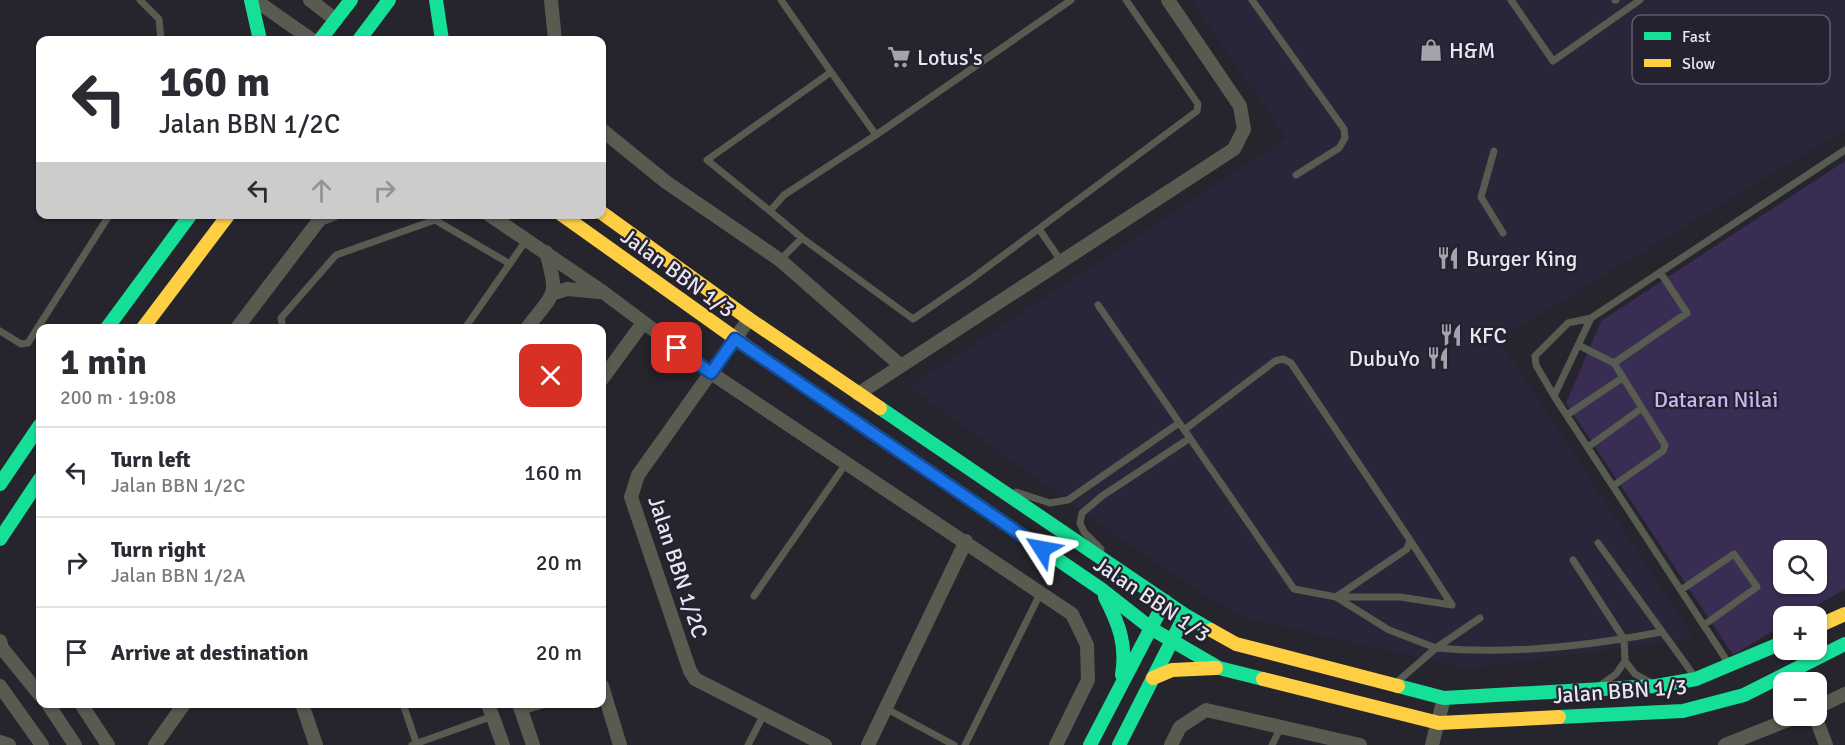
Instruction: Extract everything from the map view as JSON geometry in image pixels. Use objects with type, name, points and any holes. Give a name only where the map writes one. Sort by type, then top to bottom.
[{"type":"street","points":[[253,0],[259,36]]},
{"type":"street","points":[[253,0],[306,36]]},
{"type":"street","points":[[310,0],[353,33]]},
{"type":"street","points":[[351,0],[353,33]]},
{"type":"street","points":[[353,33],[389,0]]},
{"type":"street","points":[[436,0],[441,36]]},
{"type":"street","points":[[551,0],[555,36]]},
{"type":"street","points":[[903,456],[895,441],[860,412],[855,402],[858,394],[1234,149],[1244,129],[1240,106],[1168,0]]},
{"type":"street","points":[[606,133],[666,182],[780,260],[900,365]]},
{"type":"street","name":"Jalan BBN 1/3","points":[[606,216],[858,394],[1185,615],[1236,644],[1444,698],[1656,686],[1696,679],[1731,667],[1773,647]]},
{"type":"street","points":[[110,324],[187,219]]},
{"type":"street","points":[[146,324],[225,219]]},
{"type":"street","points":[[240,324],[320,219]]},
{"type":"street","points":[[496,219],[603,292],[711,373],[966,541],[1072,614],[1087,645],[1089,680],[1056,745]]},
{"type":"street","name":"Jalan BBN 1/3","points":[[568,219],[903,456],[1101,590],[1152,629],[1219,668],[1438,723],[1683,711],[1744,695],[1845,644]]},
{"type":"street","points":[[546,252],[554,283],[554,293]]},
{"type":"street","points":[[530,324],[554,293],[567,289],[603,292]]},
{"type":"street","name":"Jalan BBN 1/2C","points":[[749,319],[638,475],[631,498],[690,671],[695,679],[825,745]]},
{"type":"street","points":[[606,374],[643,323]]},
{"type":"street","points":[[0,484],[36,431]]},
{"type":"street","points":[[1,539],[36,485]]},
{"type":"street","points":[[868,745],[966,541]]},
{"type":"street","points":[[1101,590],[1118,621],[1126,649],[1119,691]]},
{"type":"street","points":[[1090,745],[1166,601]]},
{"type":"street","points":[[1827,622],[1845,614]]},
{"type":"street","points":[[1119,745],[1185,615]]},
{"type":"street","points":[[0,642],[2,648],[36,690]]},
{"type":"street","points":[[1154,678],[1172,670],[1219,668]]},
{"type":"street","points":[[0,686],[42,745]]},
{"type":"street","points":[[1827,703],[1845,694]]},
{"type":"street","points":[[1432,745],[1444,698]]},
{"type":"street","points":[[606,699],[620,745]]},
{"type":"street","points":[[51,708],[75,745]]},
{"type":"street","points":[[84,708],[108,745]]},
{"type":"street","points":[[154,745],[181,708]]},
{"type":"street","points":[[303,708],[316,745]]},
{"type":"street","points":[[520,708],[533,745]]},
{"type":"street","points":[[490,710],[503,745]]},
{"type":"street","points":[[1171,745],[1180,727],[1206,710],[1360,745]]},
{"type":"street","points":[[1725,745],[1773,726]]},
{"type":"street","points":[[1819,726],[1827,745]]},
{"type":"street","points":[[0,742],[9,745]]},
{"type":"lane","points":[[140,0],[159,19],[160,36]]},
{"type":"lane","points":[[782,0],[876,135]]},
{"type":"lane","points":[[770,211],[784,195],[876,135],[1071,0]]},
{"type":"lane","points":[[831,72],[707,160],[802,238],[913,319],[1039,229],[1200,108],[1126,0]]},
{"type":"lane","points":[[1252,0],[1344,129],[1345,138],[1339,148],[1296,175]]},
{"type":"lane","points":[[1511,0],[1553,61],[1640,0]]},
{"type":"lane","points":[[1731,667],[1554,396],[1536,365],[1535,356],[1568,323],[1591,318],[1845,150]]},
{"type":"lane","points":[[1494,151],[1481,197],[1503,233]]},
{"type":"lane","points":[[40,324],[107,219]]},
{"type":"lane","points":[[282,324],[281,318],[336,255],[435,220],[510,264]]},
{"type":"lane","points":[[1039,229],[1061,261]]},
{"type":"lane","points":[[780,260],[802,238]]},
{"type":"lane","points":[[468,324],[527,239]]},
{"type":"lane","points":[[1614,363],[1687,313],[1660,272]]},
{"type":"lane","points":[[991,483],[1050,503],[1068,500],[1182,426],[1275,361],[1283,359],[1291,363],[1452,605],[1400,597],[1336,597],[1294,589],[1182,426],[1098,305]]},
{"type":"lane","points":[[1554,396],[1591,318]]},
{"type":"lane","points":[[0,331],[21,344],[28,343],[36,330]]},
{"type":"lane","points":[[1578,345],[1614,363],[1665,445],[1663,451],[1612,486]]},
{"type":"lane","points":[[1566,414],[1622,378]]},
{"type":"lane","points":[[1588,447],[1642,408]]},
{"type":"lane","points":[[1124,572],[1084,532],[1080,523],[1082,513],[1102,495],[1190,438]]},
{"type":"lane","points":[[754,596],[847,462]]},
{"type":"lane","points":[[1336,597],[1407,549],[1410,540]]},
{"type":"lane","points":[[1598,543],[1696,679]]},
{"type":"lane","points":[[1681,590],[1734,554],[1757,587],[1704,626]]},
{"type":"lane","points":[[1573,560],[1624,639],[1625,661],[1635,674],[1656,686]]},
{"type":"lane","points":[[965,745],[1041,592]]},
{"type":"lane","points":[[1336,597],[1389,630],[1436,648],[1480,652],[1608,641],[1660,632]]},
{"type":"lane","points":[[1394,685],[1436,648],[1480,618]]},
{"type":"lane","points":[[1595,689],[1616,674],[1625,661]]},
{"type":"lane","points":[[404,708],[416,744],[490,710]]},
{"type":"lane","points":[[885,708],[954,745]]},
{"type":"lane","points":[[748,745],[764,714]]},
{"type":"lane","points":[[1272,745],[1281,727]]},
{"type":"shaded area","points":[[1191,0],[1845,0],[1845,130],[1499,339],[1694,638],[1466,669],[1251,619],[1204,595],[1112,533],[909,387],[1286,138]]},
{"type":"green space","name":"Dataran Nilai","points":[[1845,161],[1845,589],[1816,606],[1773,606],[1773,631],[1733,655],[1566,403],[1601,321]]},
{"type":"traffic: fast","points":[[251,0],[259,36]]},
{"type":"traffic: fast","points":[[323,36],[351,0]]},
{"type":"traffic: fast","points":[[362,36],[389,0]]},
{"type":"traffic: fast","points":[[436,0],[441,36]]},
{"type":"traffic: fast","points":[[110,324],[187,219]]},
{"type":"traffic: fast","points":[[760,356],[1101,589],[1152,629],[1219,668],[1263,679]]},
{"type":"traffic: fast","points":[[880,408],[1185,615],[1211,630]]},
{"type":"traffic: fast","points":[[0,484],[36,431]]},
{"type":"traffic: fast","points":[[0,539],[36,485]]},
{"type":"traffic: fast","points":[[1105,597],[1123,644],[1122,675]]},
{"type":"traffic: fast","points":[[1090,745],[1165,601]]},
{"type":"traffic: fast","points":[[1119,745],[1185,615]]},
{"type":"traffic: fast","points":[[1559,717],[1683,711],[1744,695],[1845,644]]},
{"type":"traffic: fast","points":[[1398,686],[1444,698],[1656,686],[1696,679],[1773,647]]},
{"type":"traffic: slow","points":[[606,216],[749,319],[880,408]]},
{"type":"traffic: slow","points":[[146,324],[225,219]]},
{"type":"traffic: slow","points":[[568,219],[760,356]]},
{"type":"traffic: slow","points":[[1827,622],[1845,614]]},
{"type":"traffic: slow","points":[[1211,630],[1236,644],[1398,686]]},
{"type":"traffic: slow","points":[[1153,678],[1172,670],[1216,668]]},
{"type":"traffic: slow","points":[[1263,679],[1439,723],[1559,717]]},
{"type":"place","name":"H&M","points":[[1431,50]]},
{"type":"place","name":"Lotus's","points":[[899,57]]},
{"type":"place","name":"Burger King","points":[[1448,258]]},
{"type":"place","name":"KFC","points":[[1451,335]]},
{"type":"place","name":"DubuYo","points":[[1438,358]]},
{"type":"route","points":[[677,348],[711,373],[735,339],[1042,549]]}]
